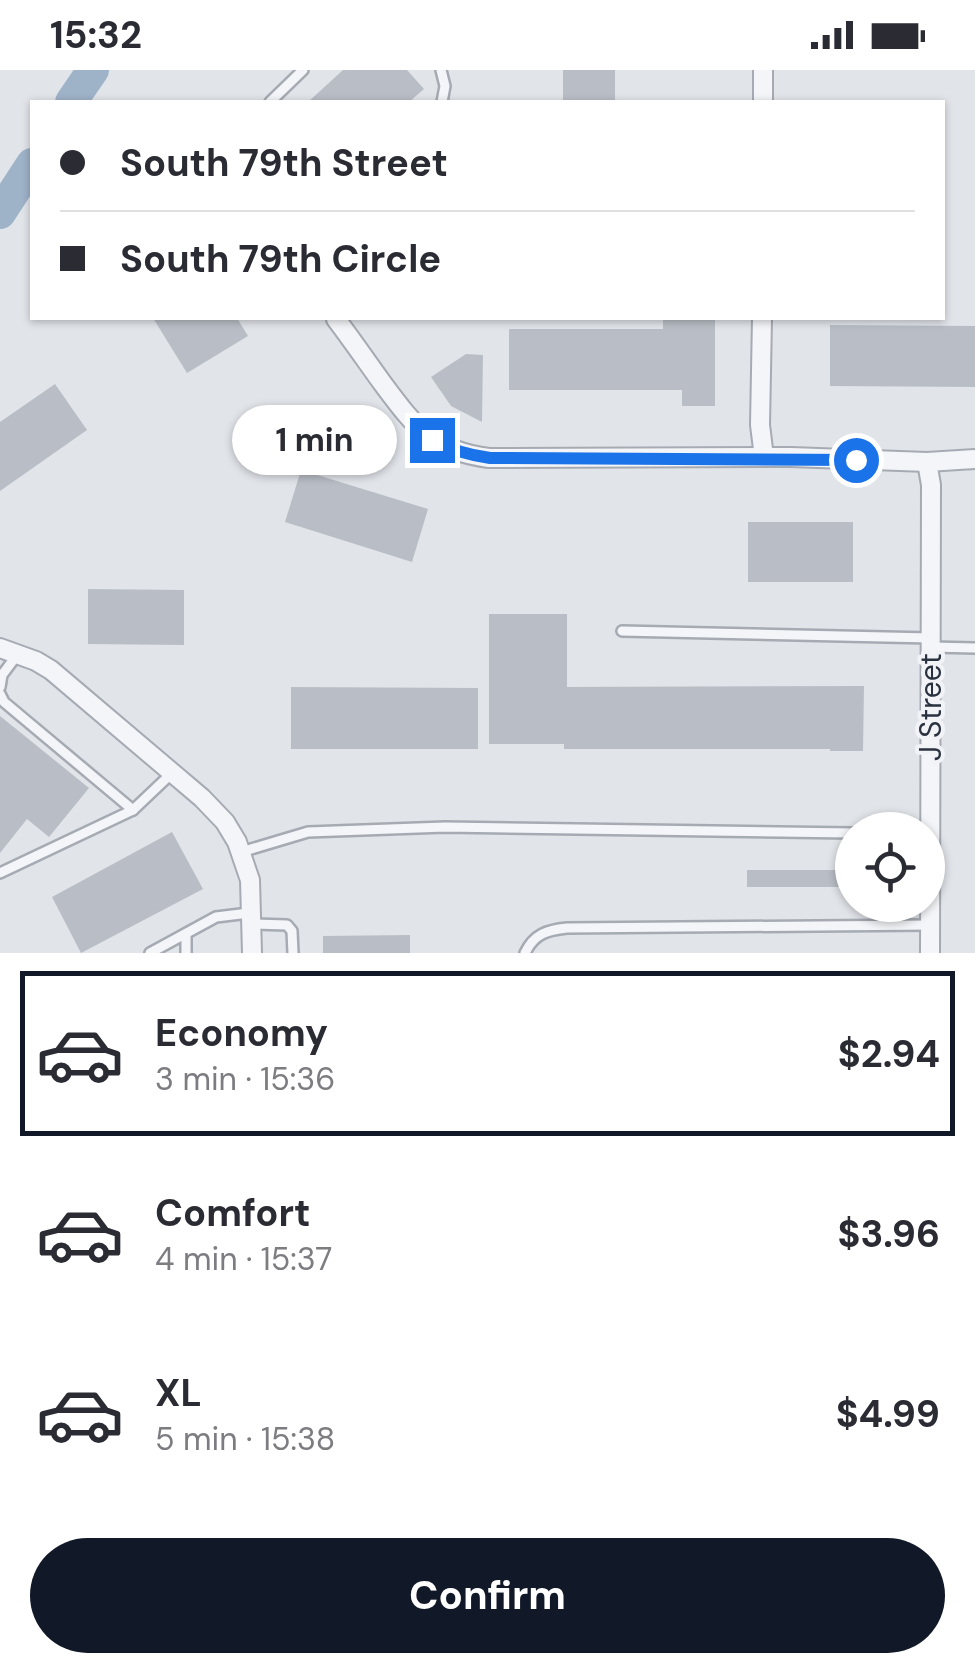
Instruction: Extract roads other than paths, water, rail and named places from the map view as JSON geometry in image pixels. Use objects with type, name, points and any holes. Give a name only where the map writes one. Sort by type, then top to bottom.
[{"type":"street","points":[[763,70],[763,100]]},
{"type":"street","points":[[337,320],[410,420],[432,440],[467,455],[975,460]]},
{"type":"street","points":[[762,320],[760,425],[764,458]]},
{"type":"street","name":"J Street","points":[[927,462],[931,485],[929,812]]},
{"type":"street","points":[[9,651],[51,670],[225,822],[250,880],[252,953]]},
{"type":"street","name":"J Street","points":[[930,922],[930,953]]},
{"type":"lane","points":[[272,100],[304,70]]},
{"type":"lane","points":[[441,70],[445,86],[442,100]]},
{"type":"lane","points":[[622,631],[931,642],[975,648]]},
{"type":"lane","points":[[9,651],[0,690],[4,702],[133,810]]},
{"type":"lane","points":[[0,873],[133,810],[172,773]]},
{"type":"lane","points":[[241,852],[308,832],[445,827],[835,832]]},
{"type":"lane","points":[[150,953],[216,917],[252,918],[286,926],[292,931],[293,953]]},
{"type":"lane","points":[[525,953],[530,943],[546,930],[567,928],[930,926]]},
{"type":"lane","points":[[186,934],[186,953]]},
{"type":"waterway","points":[[72,100],[93,70]]},
{"type":"waterway","points":[[0,213],[30,167]]}]
